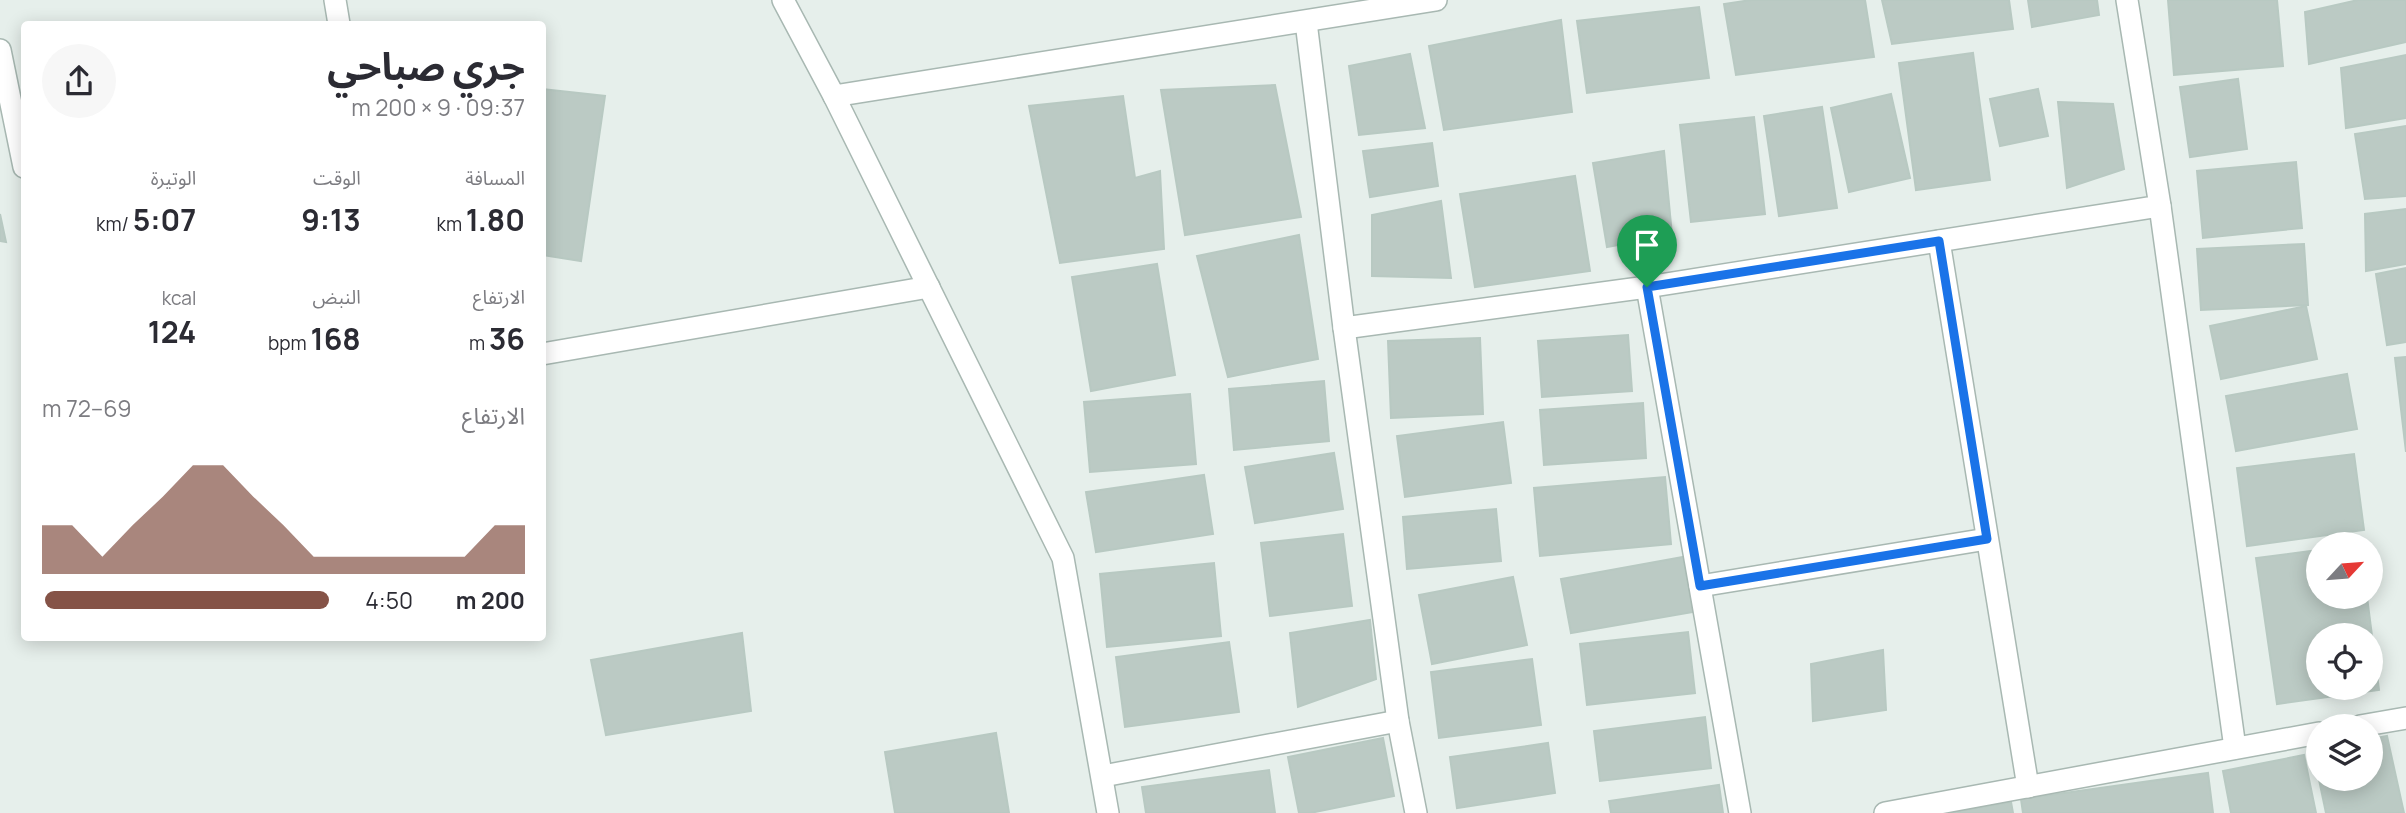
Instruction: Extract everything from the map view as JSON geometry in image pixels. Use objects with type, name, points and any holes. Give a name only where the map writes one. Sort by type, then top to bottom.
[{"type":"street","points":[[335,0],[338,21]]},
{"type":"street","points":[[783,0],[834,96],[1063,558],[1108,813]]},
{"type":"street","points":[[834,96],[1436,0]]},
{"type":"street","points":[[2127,0],[2160,206],[2235,748]]},
{"type":"street","points":[[1307,22],[1344,328],[1398,721],[1416,813]]},
{"type":"street","points":[[0,50],[21,152]]},
{"type":"street","points":[[1344,328],[1647,287],[2160,206]]},
{"type":"street","points":[[1939,241],[2028,786]]},
{"type":"street","points":[[546,353],[929,287]]},
{"type":"street","points":[[1647,287],[1740,813]]},
{"type":"street","points":[[1700,586],[1987,539]]},
{"type":"street","points":[[2383,722],[2406,718]]},
{"type":"street","points":[[1103,776],[1398,721]]},
{"type":"street","points":[[1885,813],[2306,735]]},
{"type":"building","points":[[1751,0],[1865,0],[1874,57],[1736,75],[1724,4]]},
{"type":"building","points":[[1882,0],[2009,0],[2013,29],[1892,44]]},
{"type":"building","points":[[2028,0],[2097,0],[2099,15],[2032,27]]},
{"type":"building","points":[[2168,0],[2277,0],[2283,66],[2174,75]]},
{"type":"building","points":[[2358,0],[2406,0],[2406,42],[2309,64],[2305,12]]},
{"type":"building","points":[[1699,7],[1709,78],[1587,93],[1577,21]]},
{"type":"building","points":[[1561,20],[1572,112],[1444,130],[1429,46]]},
{"type":"building","points":[[1973,53],[1990,180],[1916,190],[1899,63]]},
{"type":"building","points":[[1410,54],[1425,128],[1359,135],[1349,66]]},
{"type":"building","points":[[2406,55],[2406,118],[2346,128],[2341,68]]},
{"type":"building","points":[[2238,79],[2247,149],[2190,157],[2180,87]]},
{"type":"building","points":[[1275,85],[1301,217],[1185,235],[1161,90]]},
{"type":"building","points":[[546,89],[605,96],[581,261],[546,256]]},
{"type":"building","points":[[2038,89],[2048,136],[2000,146],[1990,99]]},
{"type":"building","points":[[1891,94],[1910,178],[1849,192],[1831,108]]},
{"type":"building","points":[[1123,96],[1135,178],[1160,171],[1164,249],[1060,263],[1029,106]]},
{"type":"building","points":[[2058,102],[2113,104],[2124,169],[2067,188]]},
{"type":"building","points":[[1822,107],[1837,208],[1779,216],[1764,116]]},
{"type":"building","points":[[1754,117],[1765,214],[1691,222],[1680,125]]},
{"type":"building","points":[[2406,126],[2406,196],[2365,199],[2355,134]]},
{"type":"building","points":[[1432,143],[1438,186],[1370,197],[1363,151]]},
{"type":"building","points":[[1664,151],[1672,235],[1607,247],[1593,163]]},
{"type":"building","points":[[2296,162],[2302,228],[2203,238],[2197,171]]},
{"type":"building","points":[[1575,176],[1590,271],[1475,287],[1460,194]]},
{"type":"building","points":[[1441,201],[1451,278],[1372,276],[1372,215]]},
{"type":"building","points":[[2406,209],[2406,264],[2366,271],[2365,214]]},
{"type":"building","points":[[0,214],[6,242],[0,241]]},
{"type":"building","points":[[1299,235],[1318,359],[1228,377],[1197,256]]},
{"type":"building","points":[[2304,244],[2308,305],[2201,310],[2197,249]]},
{"type":"building","points":[[1157,264],[1175,375],[1091,391],[1072,277]]},
{"type":"building","points":[[2406,268],[2406,342],[2387,345],[2376,274]]},
{"type":"building","points":[[2306,306],[2317,359],[2221,379],[2210,326]]},
{"type":"building","points":[[1628,335],[1632,391],[1542,397],[1538,341]]},
{"type":"building","points":[[1480,338],[1483,414],[1391,418],[1388,341]]},
{"type":"building","points":[[2406,357],[2406,452],[2395,358]]},
{"type":"building","points":[[2347,374],[2357,429],[2236,451],[2226,396]]},
{"type":"building","points":[[1324,381],[1329,441],[1234,450],[1229,389]]},
{"type":"building","points":[[1190,394],[1196,464],[1090,472],[1084,402]]},
{"type":"building","points":[[1643,403],[1646,458],[1544,465],[1540,410]]},
{"type":"building","points":[[1503,422],[1511,483],[1405,497],[1397,436]]},
{"type":"building","points":[[1334,453],[1343,509],[1255,523],[1245,467]]},
{"type":"building","points":[[2354,454],[2364,530],[2306,532],[2306,538],[2247,546],[2237,468]]},
{"type":"building","points":[[1204,475],[1213,534],[1096,552],[1086,492]]},
{"type":"building","points":[[1665,477],[1671,544],[1540,556],[1534,488]]},
{"type":"building","points":[[1496,509],[1501,561],[1407,569],[1403,517]]},
{"type":"building","points":[[1343,534],[1352,606],[1270,616],[1261,543]]},
{"type":"building","points":[[2306,552],[2306,609],[2369,609],[2370,623],[2306,623],[2306,700],[2277,704],[2256,558]]},
{"type":"building","points":[[1683,557],[1693,612],[1571,633],[1561,579]]},
{"type":"building","points":[[1214,563],[1221,636],[1107,647],[1100,574]]},
{"type":"building","points":[[1513,577],[1527,645],[1432,664],[1419,595]]},
{"type":"building","points":[[1370,620],[1376,679],[1298,707],[1290,633]]},
{"type":"building","points":[[1688,632],[1695,693],[1587,705],[1580,644]]},
{"type":"building","points":[[742,633],[751,711],[606,735],[591,660]]},
{"type":"building","points":[[1229,642],[1239,712],[1125,727],[1116,657]]},
{"type":"building","points":[[1883,650],[1886,710],[1813,721],[1811,664]]},
{"type":"building","points":[[1532,659],[1541,725],[1439,738],[1431,672]]},
{"type":"building","points":[[1705,717],[1711,768],[1600,781],[1594,731]]},
{"type":"building","points":[[996,733],[1009,813],[895,813],[885,752]]},
{"type":"building","points":[[2387,736],[2404,813],[2326,813],[2321,791],[2383,791],[2383,737]]},
{"type":"building","points":[[1383,738],[1394,796],[1299,813],[1288,757]]},
{"type":"building","points":[[1548,743],[1555,793],[1457,808],[1450,757]]},
{"type":"building","points":[[2304,755],[2306,791],[2311,791],[2316,813],[2231,813],[2223,771]]},
{"type":"building","points":[[1269,770],[1275,813],[1146,813],[1142,787]]},
{"type":"building","points":[[2208,773],[2213,813],[2023,813],[2021,799]]},
{"type":"building","points":[[1719,785],[1723,813],[1611,813],[1609,801]]},
{"type":"building","points":[[2011,802],[2013,813],[1949,813]]},
{"type":"route","points":[[1939,241],[1987,539],[1700,586],[1647,287],[1939,241]]}]
